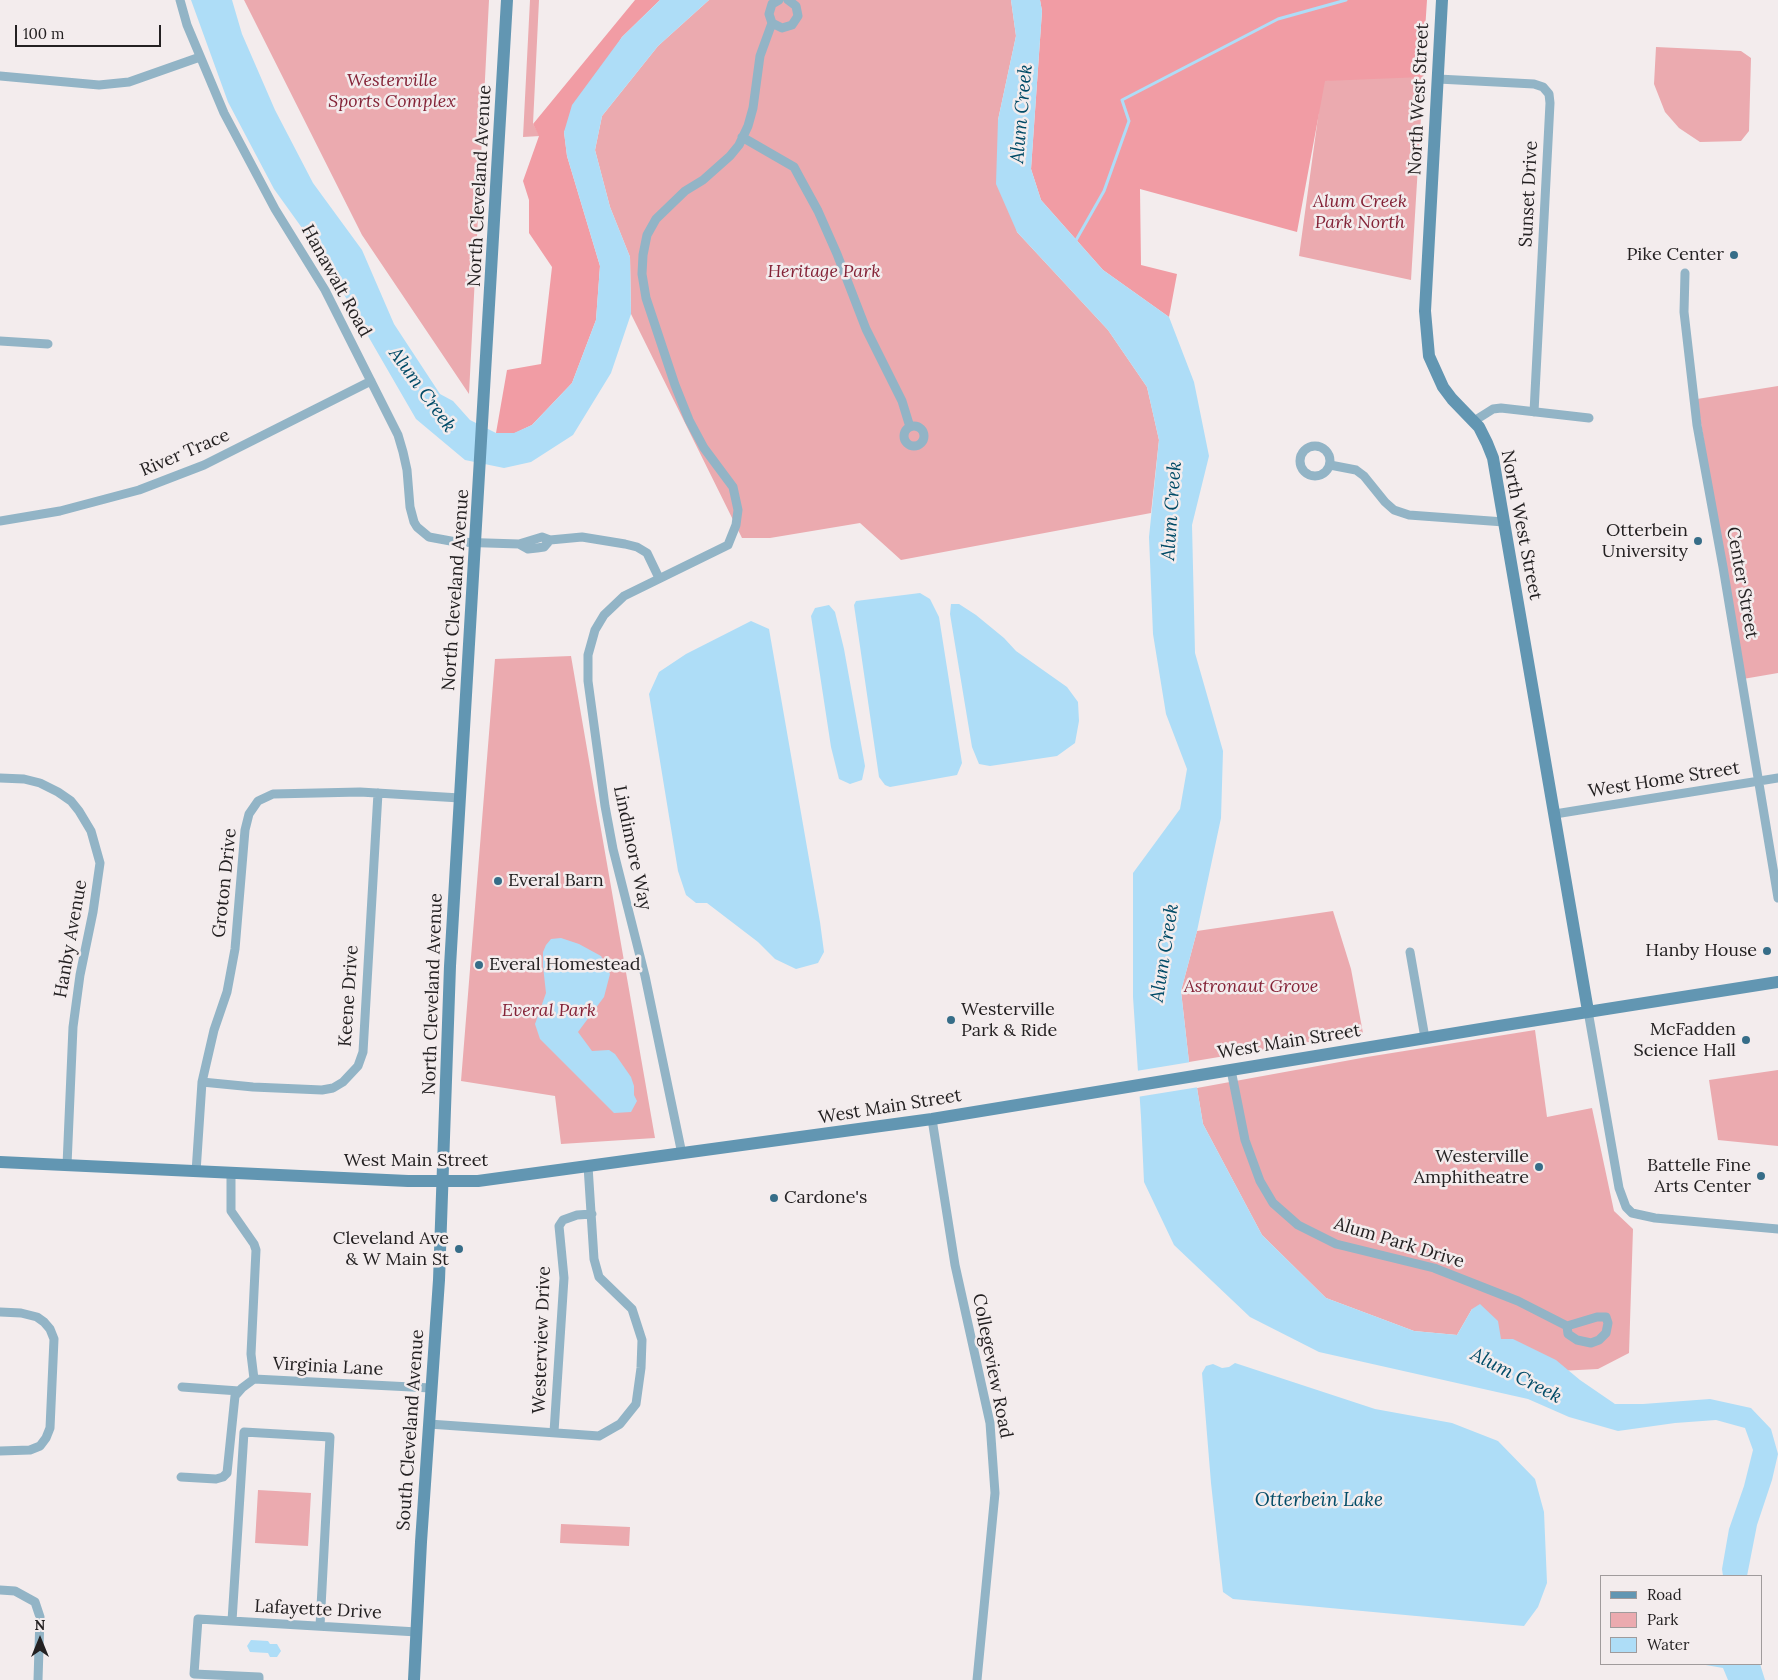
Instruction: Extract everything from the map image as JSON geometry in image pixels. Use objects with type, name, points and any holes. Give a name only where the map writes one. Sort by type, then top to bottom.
[{"type":"main road","name":"North Cleveland Avenue","points":[[442,1182],[450,966],[507,0]]},
{"type":"main road","name":"North West Street","points":[[1442,0],[1425,329],[1429,356],[1438,377],[1452,399],[1484,434],[1492,458],[1588,1011]]},
{"type":"main road","name":"West Main Street","points":[[0,1162],[231,1174],[442,1182],[478,1181],[932,1119],[1588,1011],[1778,982]]},
{"type":"main road","name":"South Cleveland Avenue","points":[[414,1680],[439,1280],[442,1182]]},
{"type":"street","name":"Hanawalt Road","points":[[180,0],[187,25],[200,57],[224,113],[252,169],[326,290],[398,435],[403,452],[410,507],[417,527],[424,534],[436,539],[476,543],[519,544],[542,537],[550,540],[593,537],[637,547],[647,553],[659,578]]},
{"type":"street","name":"Lindimore Way","points":[[682,1154],[645,976],[613,849],[588,681],[588,655],[595,630],[604,615],[624,596],[728,545],[736,525],[738,510],[733,487],[704,448],[689,420],[675,386],[646,298],[642,274],[643,255],[647,236],[656,219],[685,191],[703,180],[730,156],[742,137],[753,108],[760,56],[772,23],[768,14],[772,4],[779,0]]},
{"type":"street","points":[[772,23],[777,27],[787,28],[796,21],[798,11],[796,6],[788,0]]},
{"type":"street","points":[[0,76],[99,85],[129,82],[200,57]]},
{"type":"street","name":"Sunset Drive","points":[[1438,79],[1534,84],[1543,87],[1549,94],[1534,412]]},
{"type":"street","points":[[742,137],[794,168],[801,180],[818,211],[837,254],[866,329],[902,401],[910,427]]},
{"type":"street","name":"Center Street","points":[[1685,273],[1684,312],[1697,425],[1723,567],[1778,898]]},
{"type":"street","points":[[0,341],[48,344]]},
{"type":"street","name":"River Trace","points":[[0,521],[60,511],[139,490],[204,464],[371,381]]},
{"type":"street","points":[[1474,421],[1493,409],[1589,418]]},
{"type":"street","points":[[1330,464],[1356,470],[1364,476],[1394,510],[1409,515],[1504,522]]},
{"type":"street","name":"Hanby Avenue","points":[[0,778],[40,783],[71,801],[91,831],[100,863],[93,912],[80,975],[74,1027],[67,1165]]},
{"type":"street","name":"West Home Street","points":[[1555,814],[1778,778]]},
{"type":"street","name":"Groton Drive","points":[[196,1172],[202,1082],[214,1030],[227,992],[235,949],[248,814],[258,801],[273,794],[360,792],[460,798]]},
{"type":"street","name":"Keene Drive","points":[[202,1082],[253,1087],[322,1090],[333,1088],[343,1082],[358,1066],[363,1052],[378,793]]},
{"type":"street","points":[[1410,952],[1425,1038]]},
{"type":"street","points":[[1588,1011],[1619,1188],[1626,1207],[1632,1213],[1654,1218],[1778,1229]]},
{"type":"street","name":"Alum Park Drive","points":[[1232,1070],[1245,1140],[1260,1181],[1273,1203],[1298,1224],[1336,1244],[1434,1268],[1518,1301],[1567,1326]]},
{"type":"street","name":"Collegeview Road","points":[[932,1119],[955,1265],[990,1432],[995,1493],[978,1680]]},
{"type":"street","name":"Westerview Drive","points":[[429,1424],[599,1436],[620,1424],[636,1404],[641,1368],[642,1340],[632,1309],[599,1277],[594,1259],[588,1166]]},
{"type":"street","points":[[182,1477],[216,1479],[228,1473],[235,1396],[254,1379],[251,1354],[256,1250],[254,1244],[231,1211],[231,1174]]},
{"type":"street","name":"Westerview Drive","points":[[554,1432],[564,1278],[559,1226],[563,1220],[577,1215],[592,1214]]},
{"type":"street","points":[[0,1312],[21,1313],[36,1317],[50,1328],[54,1339],[50,1428],[46,1438],[40,1446],[30,1450],[20,1452],[0,1451]]},
{"type":"street","name":"Virginia Lane","points":[[254,1379],[431,1388]]},
{"type":"street","points":[[182,1387],[240,1391]]},
{"type":"street","points":[[232,1621],[244,1432],[330,1437],[320,1626]]},
{"type":"street","points":[[0,1590],[15,1591],[35,1602],[40,1617],[38,1680]]},
{"type":"street","name":"Lafayette Drive","points":[[259,1680],[259,1677],[194,1674],[198,1619],[417,1632]]},
{"type":"green space","name":"Westerville Sports Complex","points":[[244,0],[489,0],[469,394],[362,235]]},
{"type":"green space","points":[[530,0],[539,0],[533,124],[540,136],[523,137]]},
{"type":"green space","name":"Heritage Park","points":[[709,0],[1011,0],[1016,36],[998,120],[1017,232],[1108,330],[1147,387],[1159,440],[1151,513],[901,560],[860,523],[770,538],[742,538],[631,314],[630,257],[610,207],[595,150],[602,116],[658,46]]},
{"type":"green space","points":[[1656,47],[1741,51],[1751,58],[1749,131],[1741,141],[1700,142],[1679,128],[1665,112],[1654,84]]},
{"type":"green space","name":"Alum Creek Park North","points":[[1424,68],[1411,280],[1299,256],[1323,81]]},
{"type":"green space","points":[[1778,386],[1778,673],[1743,679],[1697,399]]},
{"type":"green space","name":"Everal Park","points":[[571,656],[655,1138],[561,1144],[555,1096],[461,1081],[495,659]]},
{"type":"green space","name":"Astronaut Grove","points":[[1333,911],[1351,969],[1363,1033],[1189,1062],[1181,991],[1197,931]]},
{"type":"green space","points":[[1535,1030],[1547,1117],[1592,1108],[1614,1211],[1633,1229],[1629,1353],[1598,1369],[1520,1373],[1472,1309],[1457,1335],[1414,1331],[1326,1298],[1262,1235],[1203,1124],[1197,1088],[1367,1057]]},
{"type":"green space","points":[[1778,1070],[1778,1146],[1718,1140],[1709,1080]]},
{"type":"green space","points":[[258,1490],[311,1493],[308,1546],[255,1543]]},
{"type":"green space","points":[[561,1524],[630,1527],[629,1546],[560,1543]]},
{"type":"shaded area","points":[[635,0],[660,0],[622,37],[564,132],[567,156],[600,266],[596,320],[572,383],[532,425],[515,433],[496,433],[507,370],[541,364],[552,267],[529,233],[529,200],[523,181],[539,136],[533,124]]},
{"type":"shaded area","points":[[1040,0],[1427,0],[1422,77],[1325,81],[1297,232],[1140,189],[1141,265],[1177,274],[1169,317],[1103,270],[1041,200],[1031,169],[1042,11]]},
{"type":"water","name":"Alum Creek","points":[[191,0],[232,0],[242,34],[275,110],[313,183],[362,250],[394,324],[440,394],[453,401],[470,420],[496,433],[514,433],[532,425],[572,383],[596,320],[600,266],[567,156],[564,132],[572,105],[622,37],[660,0],[709,0],[658,46],[602,116],[595,150],[610,207],[630,257],[631,314],[611,373],[573,435],[531,462],[504,468],[465,460],[416,419],[320,253],[274,189],[228,102]]},
{"type":"water","name":"Alum Creek","points":[[1011,0],[1040,0],[1042,11],[1031,169],[1041,200],[1103,270],[1169,317],[1194,382],[1209,456],[1192,525],[1195,653],[1223,751],[1221,818],[1197,931],[1181,991],[1189,1062],[1197,1088],[1203,1124],[1262,1235],[1326,1298],[1414,1331],[1457,1335],[1472,1309],[1480,1304],[1498,1321],[1501,1339],[1513,1339],[1556,1360],[1580,1380],[1615,1404],[1710,1399],[1751,1408],[1771,1429],[1778,1454],[1772,1480],[1757,1525],[1747,1575],[1723,1575],[1722,1569],[1729,1529],[1744,1486],[1753,1450],[1745,1428],[1716,1420],[1675,1423],[1618,1431],[1569,1417],[1528,1399],[1319,1352],[1250,1317],[1174,1245],[1144,1182],[1133,997],[1133,873],[1180,809],[1187,769],[1166,714],[1153,634],[1149,537],[1159,440],[1147,387],[1108,330],[1017,232],[996,184],[998,120],[1016,36]]},
{"type":"water","points":[[920,593],[930,599],[939,617],[962,763],[957,775],[890,787],[885,785],[879,777],[854,605],[856,601]]},
{"type":"water","points":[[951,604],[959,604],[976,615],[1004,638],[1016,651],[1067,687],[1078,702],[1079,721],[1075,743],[1057,756],[990,766],[979,764],[972,747],[950,614]]},
{"type":"water","points":[[829,605],[835,612],[844,649],[865,766],[862,780],[850,784],[839,779],[831,747],[811,616],[815,608]]},
{"type":"water","points":[[751,621],[769,629],[824,952],[818,963],[796,969],[775,959],[758,942],[707,903],[696,903],[686,895],[678,871],[649,694],[659,672],[686,654]]},
{"type":"water","points":[[561,938],[579,944],[601,956],[610,974],[604,997],[578,1032],[592,1051],[609,1050],[615,1054],[631,1077],[637,1101],[631,1112],[614,1113],[540,1039],[535,1024],[546,993],[543,952],[551,939]]},
{"type":"water","name":"Otterbein Lake","points":[[1235,1363],[1375,1409],[1452,1423],[1498,1441],[1535,1479],[1544,1512],[1547,1583],[1538,1607],[1524,1626],[1233,1599],[1223,1592],[1211,1483],[1202,1373],[1206,1366],[1213,1364],[1222,1368],[1229,1367]]},
{"type":"water","points":[[251,1640],[268,1641],[270,1644],[277,1644],[281,1651],[277,1657],[270,1657],[268,1653],[250,1652],[247,1646]]},
{"type":"water","points":[[1706,1665],[1760,1665],[1765,1680],[1728,1680],[1723,1668]]},
{"type":"pier","points":[[1191,1062],[1199,1087],[1137,1097],[1136,1071]]},
{"type":"waterway","points":[[1075,242],[1104,191],[1129,121],[1122,100],[1278,19],[1346,0]]},
{"type":"place","name":"Pike Center","points":[[1734,255]]},
{"type":"place","name":"Otterbein University","points":[[1698,541]]},
{"type":"place","name":"Everal Barn","points":[[498,881]]},
{"type":"place","name":"Hanby House","points":[[1767,951]]},
{"type":"place","name":"Everal Homestead","points":[[479,965]]},
{"type":"place","name":"Westerville Park & Ride","points":[[951,1020]]},
{"type":"place","name":"McFadden Science Hall","points":[[1746,1040]]},
{"type":"place","name":"Westerville Amphitheatre","points":[[1539,1167]]},
{"type":"place","name":"Battelle Fine Arts Center","points":[[1761,1176]]},
{"type":"place","name":"Cardone's","points":[[774,1198]]},
{"type":"place","name":"Cleveland Ave & W Main St","points":[[459,1249]]}]
